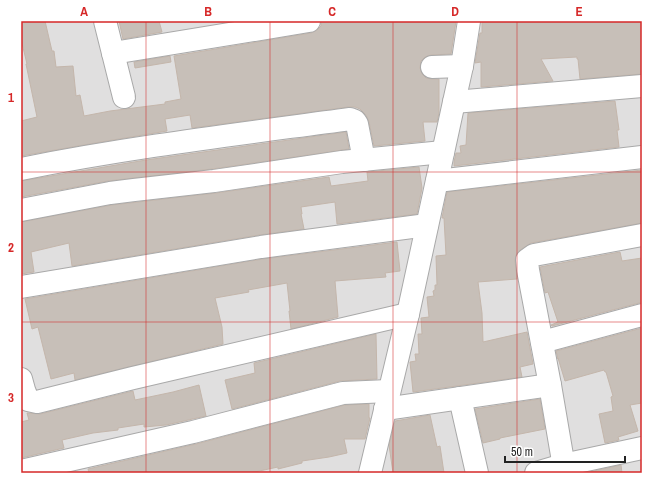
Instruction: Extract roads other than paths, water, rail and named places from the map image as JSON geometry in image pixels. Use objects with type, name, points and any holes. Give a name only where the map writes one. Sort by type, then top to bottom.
[{"type":"street","points":[[105,21],[124,96]]},
{"type":"street","points":[[113,53],[309,21]]},
{"type":"street","points":[[370,473],[408,314],[462,66],[469,21]]},
{"type":"street","points":[[432,67],[462,66]]},
{"type":"street","points":[[454,102],[642,86]]},
{"type":"street","points":[[21,169],[195,140],[350,119],[355,121],[357,124],[364,160]]},
{"type":"street","points":[[21,210],[110,193],[214,181],[364,160],[443,152]]},
{"type":"street","points":[[437,181],[642,157]]},
{"type":"street","points":[[21,287],[261,247],[427,225]]},
{"type":"street","points":[[564,469],[528,270],[528,260],[534,255],[642,235]]},
{"type":"street","points":[[21,379],[28,400],[37,402],[408,314]]},
{"type":"street","points":[[542,342],[642,315]]},
{"type":"street","points":[[21,471],[193,432],[343,393],[387,400],[460,398],[550,385]]},
{"type":"street","points":[[460,398],[477,473]]},
{"type":"street","points":[[536,473],[564,469],[642,448]]}]
